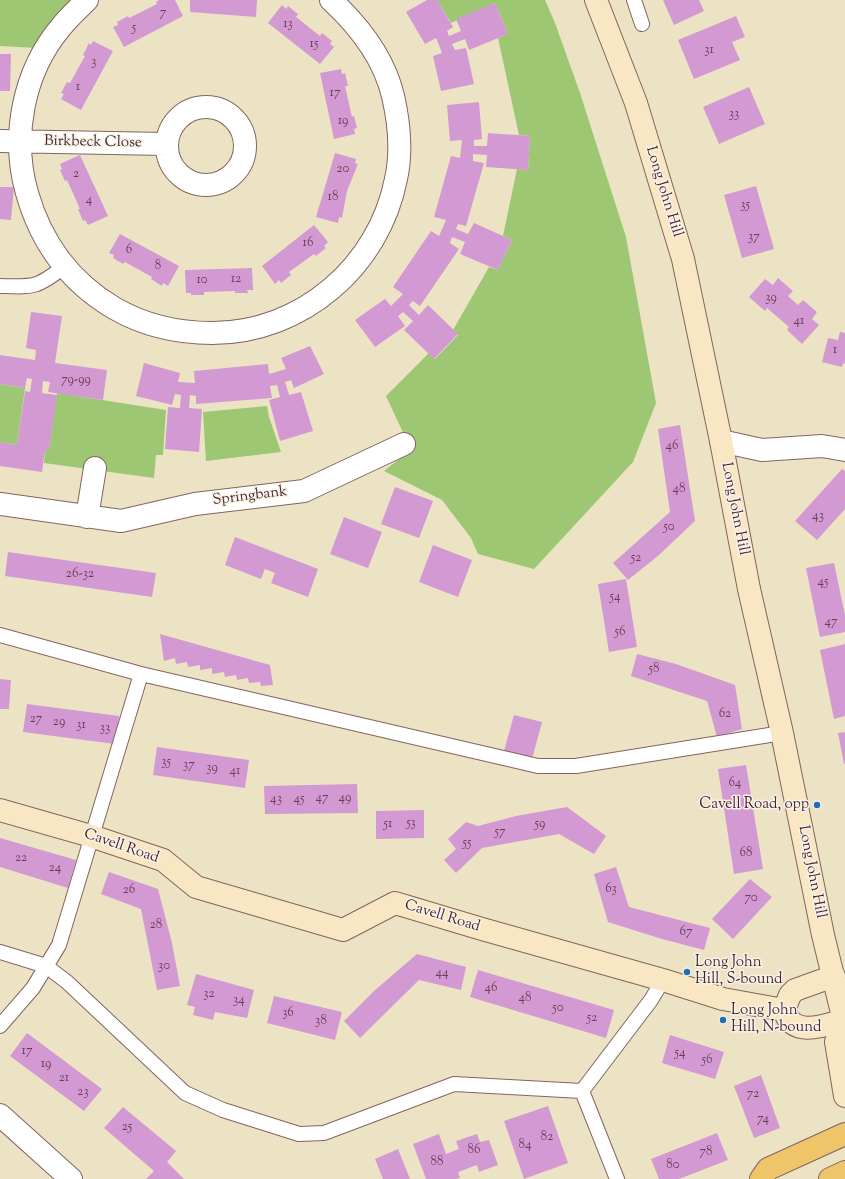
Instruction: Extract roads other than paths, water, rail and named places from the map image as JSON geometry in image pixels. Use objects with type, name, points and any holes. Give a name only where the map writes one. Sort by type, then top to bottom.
[{"type":"highway","points":[[761,1179],[768,1169],[845,1134]]},
{"type":"highway","points":[[830,1179],[845,1172]]},
{"type":"street","points":[[87,0],[60,27],[37,64],[26,94],[20,124],[10,141],[22,175],[34,217],[57,258],[74,278],[100,300],[130,317],[163,329],[192,333],[231,333],[271,324],[302,310],[342,281],[368,249],[384,219],[396,178],[399,140],[392,94],[376,55],[352,19],[331,0]]},
{"type":"street","name":"Long John Hill","points":[[596,0],[638,109],[683,259],[721,441],[749,589],[782,733],[823,934],[839,974],[845,1024]]},
{"type":"street","name":"Birkbeck Close","points":[[10,141],[166,144]]},
{"type":"street","points":[[721,441],[762,450],[822,446],[845,450]]},
{"type":"street","name":"Springbank","points":[[0,504],[121,521],[195,504],[304,491],[404,444]]},
{"type":"street","points":[[87,517],[95,468]]},
{"type":"street","name":"Cavell Road","points":[[0,810],[90,836],[162,860],[196,887],[343,930],[395,903],[490,932],[663,980],[723,999],[784,1010]]},
{"type":"street","points":[[839,974],[795,990],[790,995],[784,1010],[791,1023],[799,1028],[814,1028],[845,1024]]},
{"type":"street","points":[[845,1024],[836,1042],[845,1096]]},
{"type":"street","points":[[0,1115],[69,1178]]},
{"type":"lane","points":[[634,0],[642,24]]},
{"type":"lane","points":[[0,286],[29,287],[42,283],[64,267]]},
{"type":"lane","points":[[0,635],[141,674],[538,766],[576,766],[782,733]]},
{"type":"lane","points":[[0,1026],[32,988],[59,945],[90,836],[141,674]]},
{"type":"lane","points":[[0,952],[46,966],[67,982],[185,1093],[223,1110],[299,1134],[324,1133],[454,1084],[582,1091]]},
{"type":"lane","points":[[582,1091],[651,1000],[663,980]]},
{"type":"lane","points":[[582,1091],[617,1179]]},
{"type":"place","name":"Cavell Road, opp","points":[[817,805]]},
{"type":"place","name":"Long John Hill, S-bound","points":[[687,972]]},
{"type":"place","name":"Long John Hill, N-bound","points":[[723,1020]]}]
